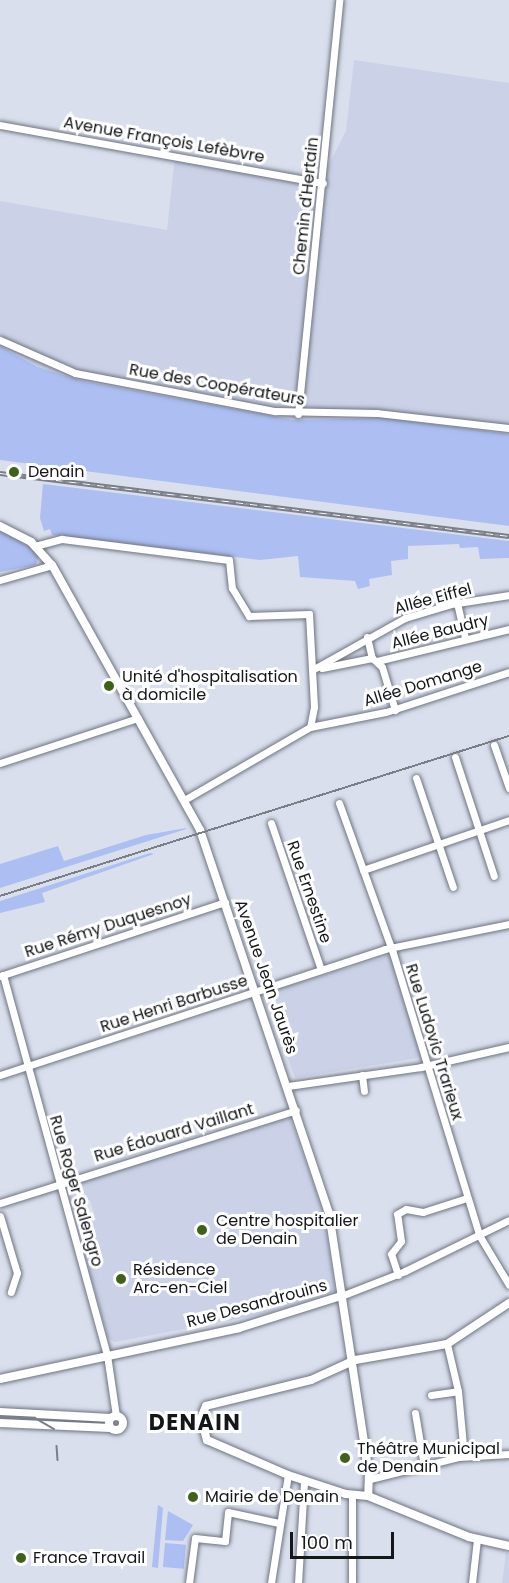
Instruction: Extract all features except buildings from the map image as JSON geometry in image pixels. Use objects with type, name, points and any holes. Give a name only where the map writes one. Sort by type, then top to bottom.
[{"type":"street","name":"Chemin d'Hertain","points":[[298,414],[323,183],[339,0]]},
{"type":"street","name":"Avenue François Lefèbvre","points":[[0,125],[323,183]]},
{"type":"street","name":"Rue des Coopérateurs","points":[[0,340],[54,367],[83,375],[298,414],[377,412],[509,428]]},
{"type":"street","name":"Avenue Jean Jaurès","points":[[0,526],[35,546],[52,566],[200,830],[288,1086],[330,1217],[370,1479],[368,1496]]},
{"type":"street","points":[[35,546],[62,539],[229,561],[232,588],[249,616],[309,614],[316,669],[310,726]]},
{"type":"street","points":[[0,580],[52,566]]},
{"type":"street","name":"Allée Eiffel","points":[[316,669],[367,637],[405,618],[457,603],[509,595]]},
{"type":"street","points":[[457,603],[465,638]]},
{"type":"street","name":"Allée Baudry","points":[[316,669],[375,660],[509,629]]},
{"type":"street","points":[[367,637],[375,660]]},
{"type":"street","name":"Allée Baudry","points":[[375,660],[395,710]]},
{"type":"street","name":"Allée Domange","points":[[184,800],[310,726],[395,710],[509,672]]},
{"type":"street","points":[[0,764],[138,718]]},
{"type":"street","points":[[494,745],[509,788]]},
{"type":"street","points":[[455,757],[494,876]]},
{"type":"street","points":[[416,778],[453,887]]},
{"type":"street","name":"Rue Ludovic Trarieux","points":[[339,803],[390,947],[479,1235],[509,1285]]},
{"type":"street","points":[[363,870],[509,820]]},
{"type":"street","name":"Rue Ernestine","points":[[272,822],[321,969]]},
{"type":"street","name":"Rue Rémy Duquesnoy","points":[[1,976],[225,902]]},
{"type":"street","name":"Rue Henri Barbusse","points":[[0,1075],[390,947],[509,924]]},
{"type":"street","name":"Rue Roger Salengro","points":[[1,976],[60,1182],[106,1355],[112,1421]]},
{"type":"street","points":[[288,1086],[427,1065],[509,1047]]},
{"type":"street","points":[[362,1075],[364,1091]]},
{"type":"street","name":"Rue Édouard Vaillant","points":[[0,1203],[60,1182],[296,1110]]},
{"type":"street","points":[[398,1275],[391,1254],[401,1239],[397,1214],[406,1209],[423,1212],[467,1198]]},
{"type":"street","points":[[0,1216],[17,1274],[11,1292]]},
{"type":"street","name":"Rue Desandrouins","points":[[0,1377],[239,1328],[341,1296],[398,1275],[509,1220]]},
{"type":"street","points":[[509,1303],[447,1344],[351,1361],[311,1380],[206,1406],[201,1415],[202,1428],[211,1442],[304,1482],[352,1495],[368,1496],[477,1539],[509,1546]]},
{"type":"street","points":[[447,1344],[458,1391],[464,1456]]},
{"type":"street","points":[[431,1395],[458,1391]]},
{"type":"street","points":[[0,1412],[112,1421]]},
{"type":"street","points":[[415,1413],[424,1466]]},
{"type":"street","points":[[0,1423],[112,1421]]},
{"type":"street","points":[[370,1479],[464,1456],[509,1454]]},
{"type":"street","points":[[272,1583],[279,1523],[288,1475]]},
{"type":"street","points":[[298,1583],[304,1482]]},
{"type":"street","points":[[352,1495],[352,1583]]},
{"type":"street","points":[[189,1583],[195,1538],[225,1541],[228,1512],[279,1523]]},
{"type":"street","points":[[472,1583],[477,1539]]},
{"type":"shaded area","points":[[354,60],[509,83],[509,434],[384,418],[294,420],[83,381],[38,367],[0,346],[0,201],[167,230],[175,155],[321,180],[346,131]]},
{"type":"shaded area","points":[[0,346],[38,367],[83,381],[294,420],[384,418],[509,434],[509,526],[0,460]]},
{"type":"shaded area","points":[[43,484],[509,541],[509,558],[480,559],[478,547],[460,548],[459,544],[408,546],[408,559],[391,561],[392,575],[369,579],[370,586],[358,589],[355,581],[300,577],[298,556],[260,560],[52,535],[50,529],[44,531],[40,518]]},
{"type":"shaded area","points":[[0,530],[32,548],[39,556],[36,565],[0,572]]},
{"type":"shaded area","points":[[186,828],[0,888],[0,864],[58,846],[64,861],[146,835]]},
{"type":"shaded area","points":[[150,853],[154,854],[42,893],[45,902],[0,913],[0,901]]},
{"type":"shaded area","points":[[395,954],[424,1057],[295,1078],[265,993]]},
{"type":"shaded area","name":"Centre hospitalier de Denain","points":[[290,1118],[323,1211],[335,1291],[313,1302],[310,1300],[269,1313],[115,1342],[108,1338],[77,1226],[96,1220],[90,1200],[70,1205],[67,1185]]},
{"type":"shaded area","points":[[158,1505],[163,1508],[158,1568],[152,1567]]},
{"type":"shaded area","points":[[168,1511],[193,1525],[183,1541],[165,1540]]},
{"type":"shaded area","points":[[165,1543],[186,1545],[184,1569],[163,1567]]},
{"type":"shaded area","points":[[506,1553],[509,1553],[509,1583],[502,1583]]},
{"type":"tram line","points":[[0,896],[509,736]]},
{"type":"tram line","points":[[0,1416],[35,1418],[54,1429]]},
{"type":"tram line","points":[[57,1446],[58,1460]]},
{"type":"railway","points":[[0,473],[509,536]]},
{"type":"place","name":"Denain","points":[[14,472]]},
{"type":"place","name":"Unité d'hospitalisation à domicile","points":[[109,686]]},
{"type":"place","name":"Centre hospitalier de Denain","points":[[202,1230]]},
{"type":"place","name":"Résidence Arc-en-Ciel","points":[[121,1279]]},
{"type":"place","name":"Théâtre Municipal de Denain","points":[[345,1458]]},
{"type":"place","name":"Mairie de Denain","points":[[193,1497]]},
{"type":"place","name":"France Travail","points":[[21,1558]]},
{"type":"district","name":"DENAIN","points":[[195,1423]]}]
